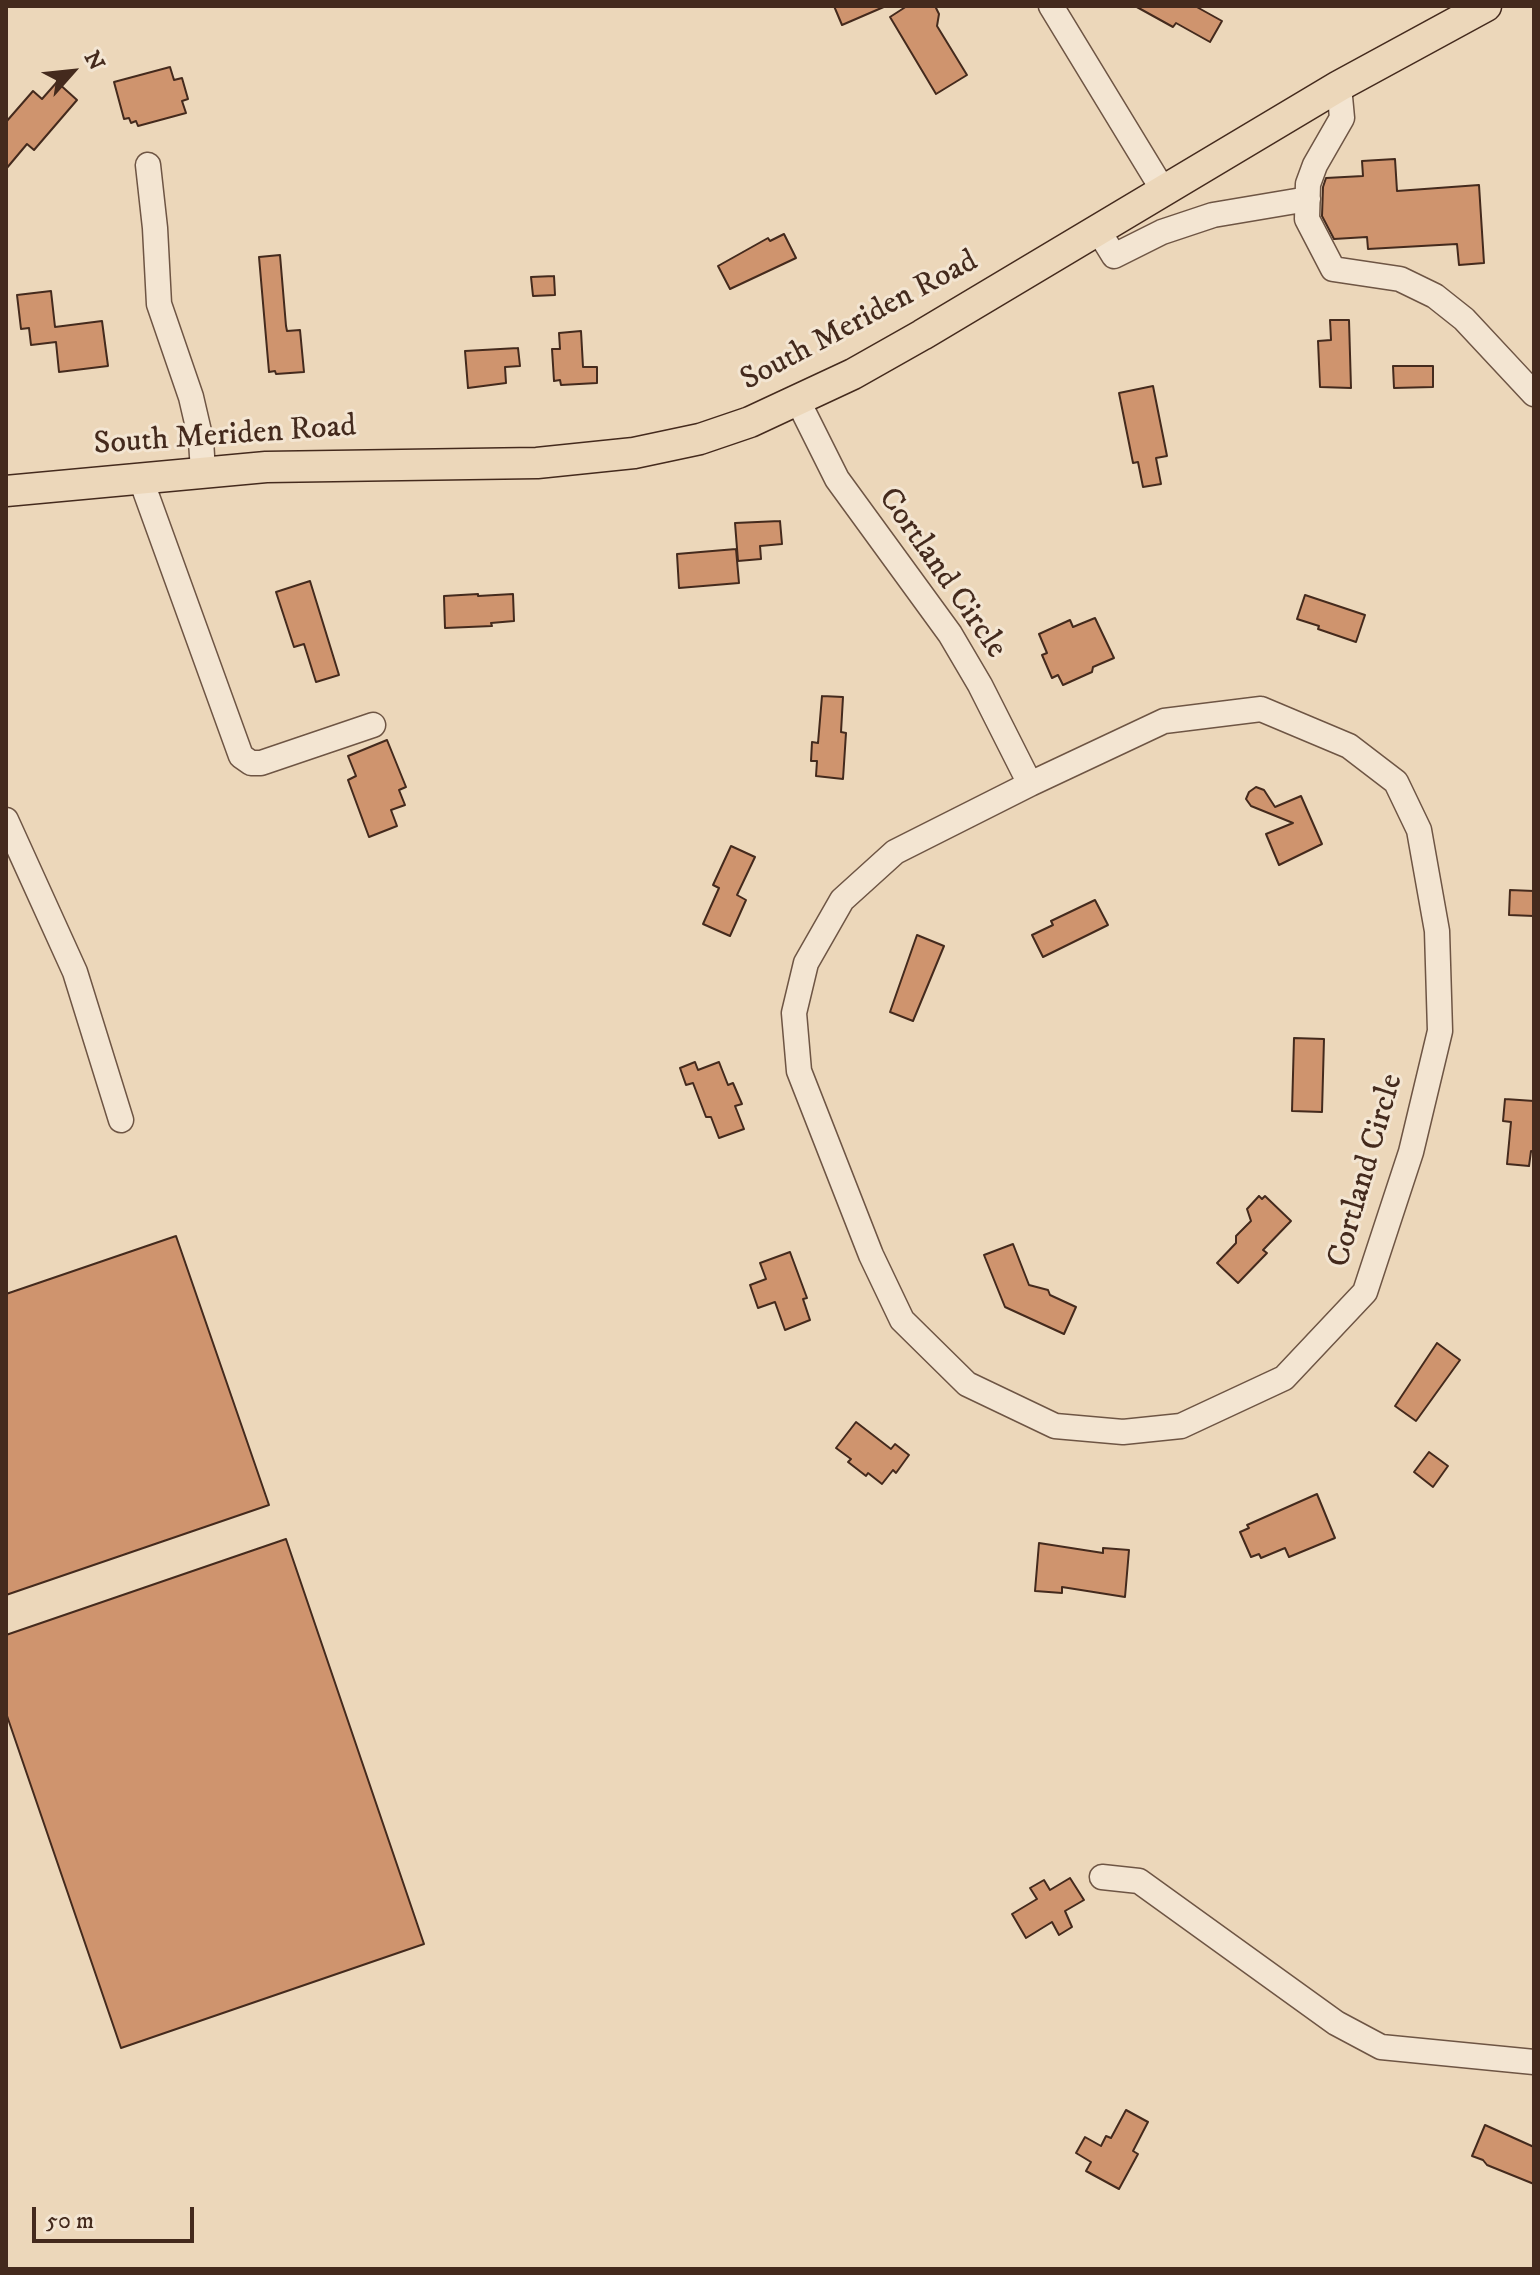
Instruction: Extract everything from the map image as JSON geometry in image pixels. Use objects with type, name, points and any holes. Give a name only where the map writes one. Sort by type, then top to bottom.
[{"type":"main road","name":"South Meriden Road","points":[[6,491],[203,472],[381,464],[537,463],[657,449],[700,439],[798,401],[922,335],[1339,86],[1486,6]]},
{"type":"street","points":[[1051,6],[1163,190]]},
{"type":"street","points":[[1339,86],[1342,118],[1315,165],[1308,184],[1307,219],[1333,269],[1400,279],[1435,296],[1473,328],[1534,394]]},
{"type":"street","points":[[148,165],[159,304],[191,397],[201,440],[203,472]]},
{"type":"street","points":[[1098,230],[1114,256],[1162,232],[1213,215],[1308,199]]},
{"type":"street","name":"Cortland Circle","points":[[798,401],[837,479],[950,634],[980,685],[1030,784]]},
{"type":"street","points":[[140,477],[241,756],[251,763],[261,763],[373,725]]},
{"type":"street","name":"Cortland Circle","points":[[1261,709],[1349,746],[1396,782],[1419,830],[1437,931],[1440,1031],[1411,1152],[1365,1292],[1284,1378],[1181,1426],[1123,1432],[1055,1426],[967,1384],[902,1320],[871,1255],[799,1071],[794,1013],[806,963],[842,900],[895,852],[1030,784],[1164,721],[1261,709]]},
{"type":"street","points":[[6,820],[75,972],[121,1120]]},
{"type":"street","points":[[1102,1877],[1139,1881],[1336,2023],[1381,2047],[1534,2062]]},
{"type":"building","points":[[834,6],[886,6],[842,25]]},
{"type":"building","points":[[907,6],[935,6],[939,14],[937,26],[967,75],[936,94],[890,17]]},
{"type":"building","points":[[1135,6],[1195,6],[1222,21],[1210,42],[1176,23],[1173,27]]},
{"type":"building","points":[[170,67],[174,80],[182,78],[188,99],[182,101],[186,113],[138,126],[136,121],[131,123],[129,118],[124,119],[114,82]]},
{"type":"building","points":[[57,82],[77,100],[34,150],[27,144],[6,169],[6,122],[33,91],[42,99]]},
{"type":"building","points":[[1395,159],[1397,191],[1479,185],[1484,263],[1459,265],[1457,244],[1368,249],[1367,237],[1334,239],[1322,216],[1326,178],[1363,176],[1362,161]]},
{"type":"building","points":[[784,234],[796,258],[730,289],[718,266],[768,238],[770,241]]},
{"type":"building","points":[[280,255],[287,331],[300,330],[304,372],[269,372],[259,257]]},
{"type":"building","points":[[554,276],[555,295],[533,296],[531,277]]},
{"type":"building","points":[[51,291],[55,327],[102,321],[108,366],[59,372],[56,342],[31,345],[29,328],[21,329],[17,295]]},
{"type":"building","points":[[1330,320],[1349,320],[1351,388],[1320,387],[1318,341],[1331,340]]},
{"type":"building","points":[[581,331],[583,367],[597,367],[597,383],[561,385],[560,380],[554,381],[552,349],[560,349],[559,333]]},
{"type":"building","points":[[518,348],[520,366],[505,367],[506,383],[468,388],[465,351]]},
{"type":"building","points":[[1393,366],[1433,366],[1433,387],[1394,388]]},
{"type":"building","points":[[1153,386],[1167,456],[1156,458],[1161,484],[1143,487],[1138,462],[1133,463],[1119,393]]},
{"type":"building","points":[[780,521],[782,544],[760,546],[761,559],[738,561],[735,523]]},
{"type":"building","points":[[736,549],[739,583],[679,588],[677,554]]},
{"type":"building","points":[[310,581],[339,675],[316,682],[304,644],[294,647],[276,592]]},
{"type":"building","points":[[513,594],[514,621],[491,623],[492,626],[445,628],[444,596]]},
{"type":"building","points":[[1305,595],[1365,615],[1356,642],[1297,619]]},
{"type":"building","points":[[1095,618],[1114,658],[1063,685],[1058,675],[1052,678],[1042,655],[1047,653],[1039,634],[1070,620],[1073,627]]},
{"type":"building","points":[[822,696],[843,697],[841,732],[846,733],[843,779],[816,776],[817,761],[811,761],[812,742],[818,743]]},
{"type":"building","points":[[387,740],[406,787],[399,790],[405,805],[391,810],[397,826],[369,837],[348,780],[356,776],[348,756]]},
{"type":"building","points":[[1256,787],[1264,790],[1275,807],[1301,796],[1322,844],[1279,865],[1266,834],[1293,823],[1251,806],[1246,799]]},
{"type":"building","points":[[731,846],[755,857],[737,895],[746,900],[730,936],[703,924],[719,888],[713,885]]},
{"type":"building","points":[[1510,890],[1534,891],[1534,916],[1509,915]]},
{"type":"building","points":[[1095,900],[1108,925],[1043,957],[1032,935],[1053,925],[1051,921]]},
{"type":"building","points":[[917,935],[944,946],[913,1021],[890,1012]]},
{"type":"building","points":[[1294,1038],[1324,1039],[1322,1112],[1292,1111]]},
{"type":"building","points":[[695,1062],[698,1070],[719,1062],[728,1085],[733,1083],[742,1104],[735,1106],[744,1129],[719,1138],[711,1117],[706,1117],[693,1083],[686,1085],[680,1068]]},
{"type":"building","points":[[1505,1099],[1534,1101],[1534,1152],[1531,1151],[1529,1166],[1507,1164],[1511,1122],[1503,1121]]},
{"type":"building","points":[[1259,1196],[1262,1199],[1265,1196],[1291,1221],[1263,1250],[1267,1253],[1238,1283],[1217,1263],[1251,1221],[1247,1209]]},
{"type":"building","points":[[176,1236],[269,1505],[6,1595],[6,1294]]},
{"type":"building","points":[[1013,1244],[1029,1285],[1048,1290],[1050,1295],[1076,1307],[1064,1334],[1005,1307],[984,1255]]},
{"type":"building","points":[[790,1252],[807,1298],[803,1299],[810,1320],[785,1330],[775,1302],[758,1308],[750,1285],[766,1279],[760,1263]]},
{"type":"building","points":[[1437,1343],[1460,1360],[1416,1421],[1395,1406]]},
{"type":"building","points":[[856,1422],[891,1449],[895,1444],[909,1455],[896,1473],[893,1470],[882,1484],[848,1462],[851,1459],[836,1448]]},
{"type":"building","points":[[1429,1452],[1448,1466],[1433,1487],[1414,1472]]},
{"type":"building","points":[[1317,1494],[1335,1538],[1289,1557],[1285,1548],[1261,1558],[1259,1554],[1251,1557],[1240,1532],[1249,1528],[1247,1525]]},
{"type":"building","points":[[286,1539],[424,1944],[121,2048],[6,1713],[6,1635]]},
{"type":"building","points":[[1039,1543],[1103,1553],[1103,1548],[1129,1550],[1125,1597],[1062,1587],[1062,1593],[1035,1591]]},
{"type":"building","points":[[1070,1878],[1084,1900],[1065,1911],[1072,1927],[1059,1935],[1052,1922],[1026,1938],[1012,1914],[1037,1899],[1030,1888],[1044,1880],[1050,1890]]},
{"type":"building","points":[[1126,2110],[1148,2122],[1133,2151],[1138,2154],[1119,2189],[1086,2171],[1091,2162],[1076,2153],[1085,2137],[1101,2146],[1106,2136],[1111,2138]]},
{"type":"building","points":[[1485,2125],[1534,2147],[1534,2184],[1472,2156]]}]
